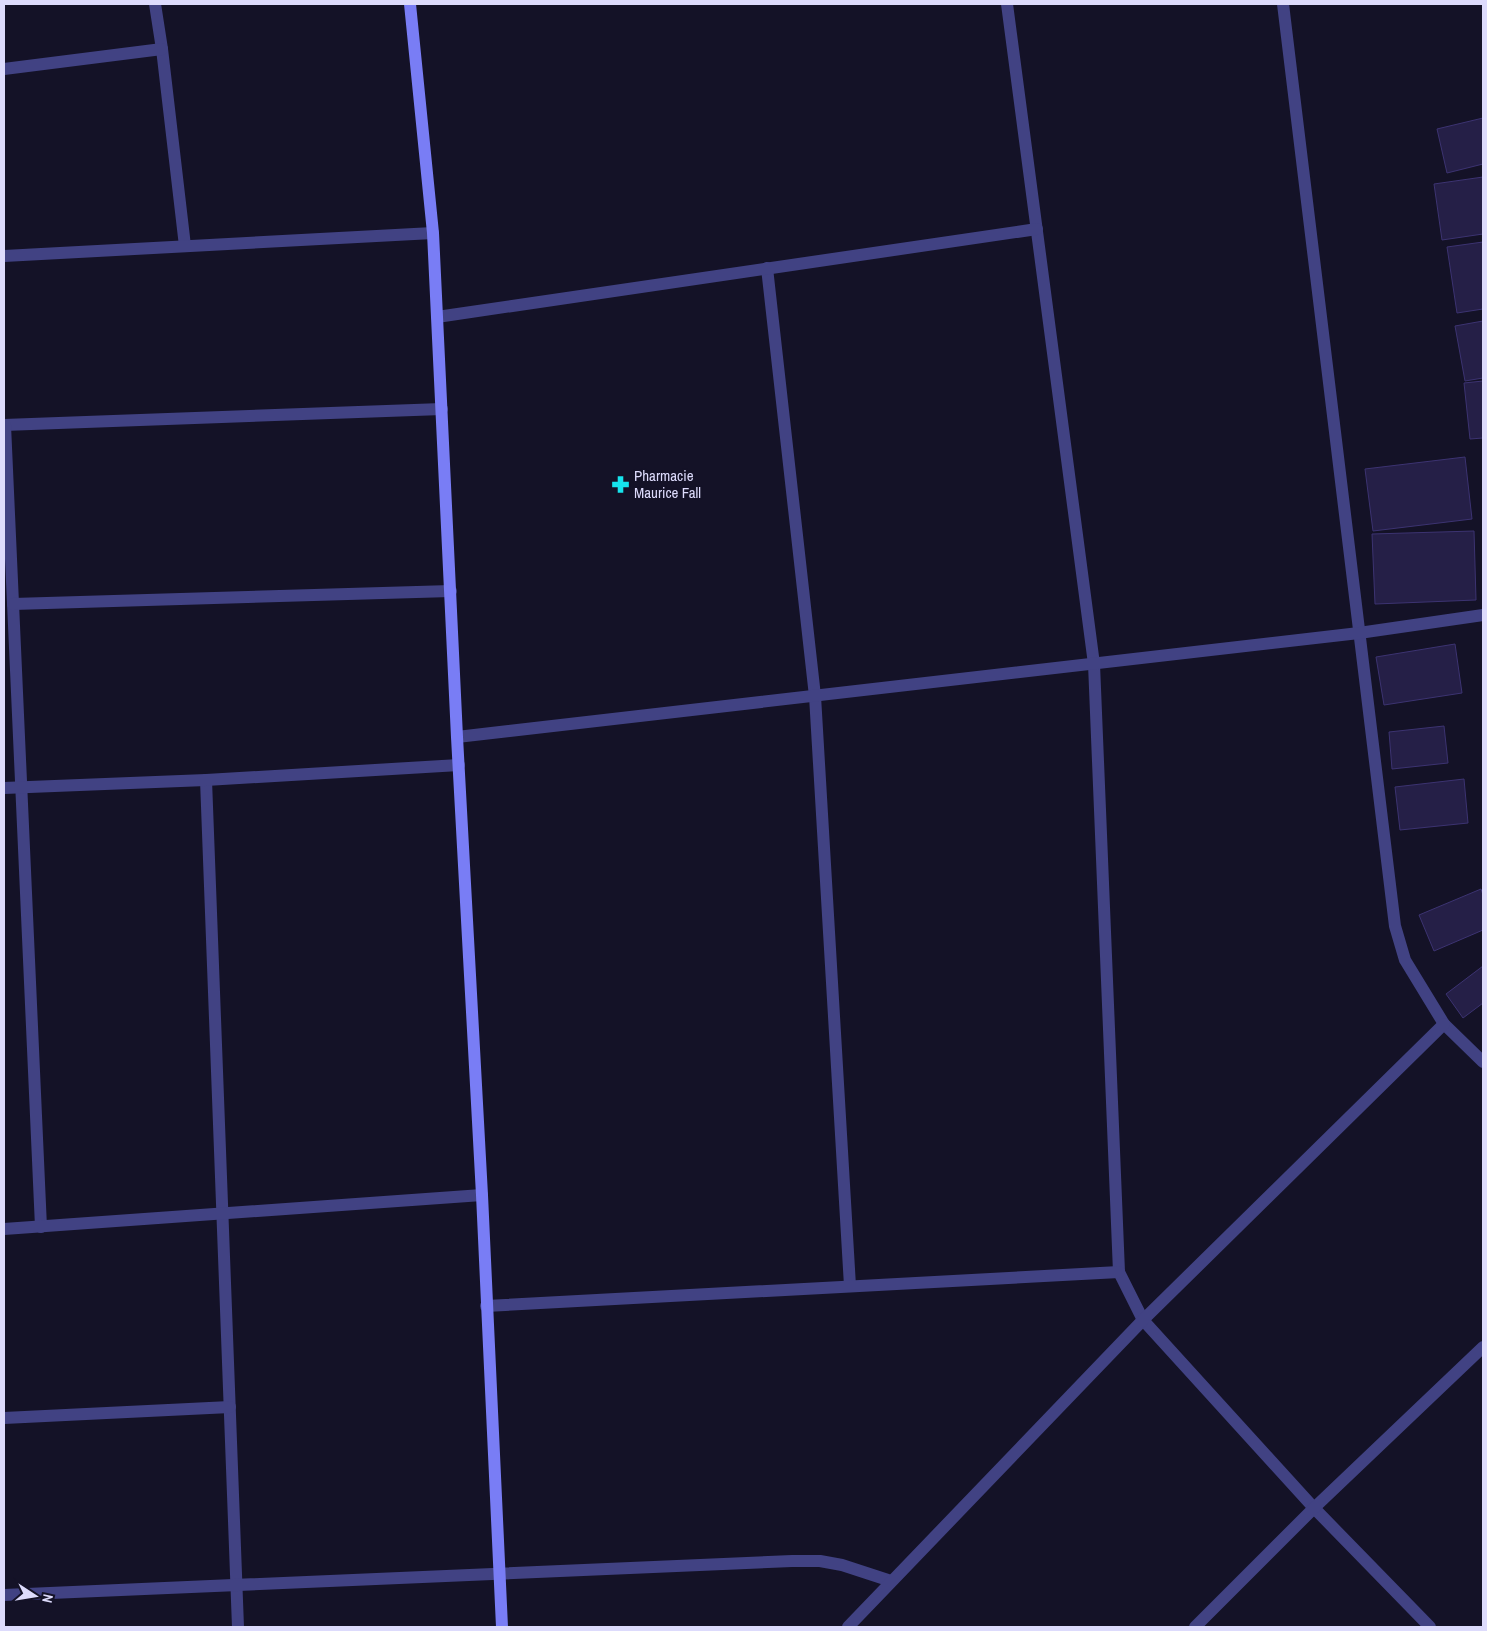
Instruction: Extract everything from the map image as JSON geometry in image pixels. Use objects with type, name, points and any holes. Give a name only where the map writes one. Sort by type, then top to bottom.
[{"type":"main road","points":[[410,4],[433,233],[502,1627]]},
{"type":"street","points":[[154,4],[162,49],[185,246]]},
{"type":"street","points":[[1007,4],[1094,664],[1119,1272],[1143,1320],[1314,1508],[1430,1627]]},
{"type":"street","points":[[1283,4],[1395,926],[1405,960],[1444,1024],[1483,1062]]},
{"type":"street","points":[[4,68],[162,49]]},
{"type":"street","points":[[437,317],[1037,229]]},
{"type":"street","points":[[4,256],[433,233]]},
{"type":"street","points":[[767,268],[816,696],[850,1286]]},
{"type":"street","points":[[41,1227],[4,425],[442,409]]},
{"type":"street","points":[[13,604],[450,591]]},
{"type":"street","points":[[457,737],[1359,633],[1483,615]]},
{"type":"street","points":[[4,788],[206,780],[459,765]]},
{"type":"street","points":[[206,780],[238,1627]]},
{"type":"street","points":[[848,1627],[1143,1320],[1444,1024]]},
{"type":"street","points":[[4,1229],[482,1195]]},
{"type":"street","points":[[486,1306],[1119,1272]]},
{"type":"street","points":[[1195,1627],[1314,1508],[1483,1347]]},
{"type":"street","points":[[4,1418],[230,1407]]},
{"type":"street","points":[[4,1595],[820,1561],[842,1565],[891,1581]]},
{"type":"building","points":[[1483,118],[1483,164],[1447,173],[1437,129]]},
{"type":"building","points":[[1483,177],[1483,234],[1442,240],[1434,184]]},
{"type":"building","points":[[1483,242],[1483,309],[1457,313],[1447,247]]},
{"type":"building","points":[[1483,321],[1483,378],[1465,381],[1455,326]]},
{"type":"building","points":[[1483,381],[1483,438],[1470,439],[1464,383]]},
{"type":"building","points":[[1465,457],[1472,519],[1373,531],[1365,469]]},
{"type":"building","points":[[1474,531],[1476,600],[1375,604],[1372,534]]},
{"type":"building","points":[[1455,644],[1462,693],[1384,705],[1376,657]]},
{"type":"building","points":[[1444,726],[1448,763],[1392,769],[1389,732]]},
{"type":"building","points":[[1464,779],[1468,823],[1400,830],[1395,787]]},
{"type":"building","points":[[1481,889],[1483,895],[1483,930],[1434,951],[1419,915]]},
{"type":"building","points":[[1483,966],[1483,1003],[1463,1018],[1446,994]]},
{"type":"place","name":"Pharmacie Maurice Fall","points":[[620,485]]}]
